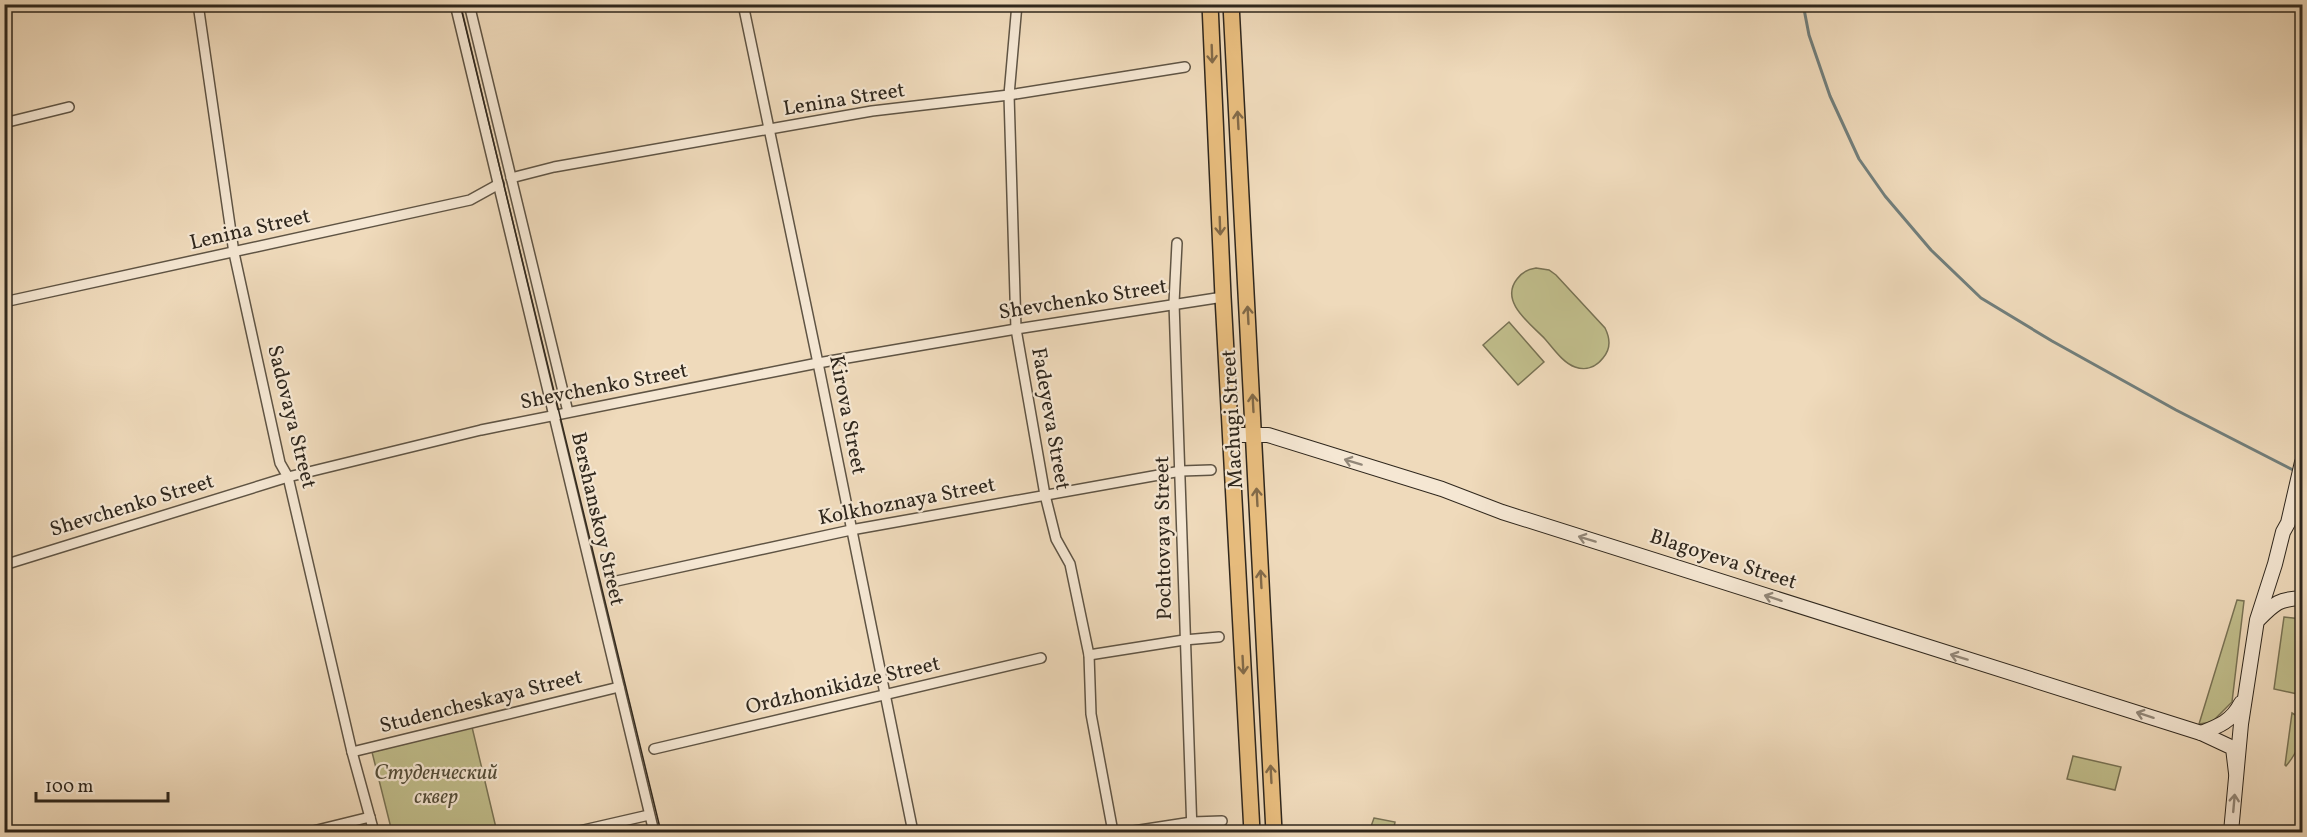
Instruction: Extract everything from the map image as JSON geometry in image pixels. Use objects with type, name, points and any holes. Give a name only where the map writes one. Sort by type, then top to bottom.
[{"type":"main road","name":"Machugi Street","points":[[1210,4],[1223,297],[1252,832]]},
{"type":"main road","name":"Machugi Street","points":[[1231,4],[1274,832]]},
{"type":"main road","points":[[1219,188],[1223,195],[1230,197],[1237,193],[1241,185]]},
{"type":"street","name":"Sadovaya Street","points":[[198,4],[234,253],[280,463],[288,477],[352,752],[374,832]]},
{"type":"street","name":"Bershanskoy Street","points":[[455,4],[654,832]]},
{"type":"street","name":"Bershanskoy Street","points":[[469,4],[568,412]]},
{"type":"street","name":"Kirova Street","points":[[742,4],[818,363],[913,832]]},
{"type":"street","name":"Fadeyeva Street","points":[[1017,4],[1009,94],[1016,329],[1045,495],[1056,538],[1070,564],[1089,655],[1091,714],[1113,832]]},
{"type":"street","name":"Lenina Street","points":[[511,178],[554,167],[872,111],[1009,94],[1185,67]]},
{"type":"street","points":[[4,123],[69,107]]},
{"type":"street","name":"Lenina Street","points":[[4,302],[470,200],[500,184]]},
{"type":"street","name":"Pochtovaya Street","points":[[1177,243],[1174,303],[1192,832]]},
{"type":"street","name":"Shevchenko Street","points":[[4,565],[288,477],[481,429],[818,363],[1174,303],[1223,297]]},
{"type":"street","name":"Blagoyeva Street","points":[[1231,435],[1254,433],[1268,435],[1442,489],[1502,512],[2201,733],[2233,748],[2236,773]]},
{"type":"street","points":[[2231,832],[2246,689],[2257,620],[2283,532],[2288,523],[2302,462]]},
{"type":"street","name":"Kolkhoznaya Street","points":[[612,582],[851,530],[1181,471],[1210,470]]},
{"type":"street","points":[[2257,620],[2276,602],[2302,598]]},
{"type":"street","points":[[1089,655],[1184,640],[1219,637]]},
{"type":"street","name":"Ordzhonikidze Street","points":[[654,749],[1041,658]]},
{"type":"street","name":"Studencheskaya Street","points":[[352,752],[619,687]]},
{"type":"street","points":[[2201,733],[2222,725],[2233,716],[2246,689]]},
{"type":"street","points":[[575,832],[649,815]]},
{"type":"street","points":[[309,832],[370,817]]},
{"type":"street","points":[[1127,832],[1192,822],[1222,821]]},
{"type":"green space","points":[[1536,268],[1549,270],[1556,275],[1605,328],[1609,340],[1606,355],[1594,366],[1579,368],[1566,362],[1525,319],[1514,304],[1512,288],[1517,279],[1525,271]]},
{"type":"green space","points":[[1509,322],[1544,362],[1518,385],[1483,345]]},
{"type":"green space","points":[[2237,600],[2244,601],[2232,702],[2212,722],[2199,724]]},
{"type":"green space","points":[[2284,617],[2302,619],[2302,695],[2274,689]]},
{"type":"green space","points":[[2292,713],[2302,719],[2302,732],[2297,750],[2286,766],[2285,765]]},
{"type":"green space","name":"Студенческий сквер","points":[[472,727],[497,832],[392,832],[372,752]]},
{"type":"green space","points":[[2073,756],[2121,767],[2115,790],[2067,779]]},
{"type":"green space","points":[[1374,818],[1395,822],[1393,832],[1369,832]]},
{"type":"waterway","points":[[1803,4],[1809,35],[1830,96],[1859,159],[1885,196],[1931,250],[1981,298],[2052,341],[2176,410],[2295,471]]},
{"type":"tram line","points":[[460,4],[661,832]]}]
